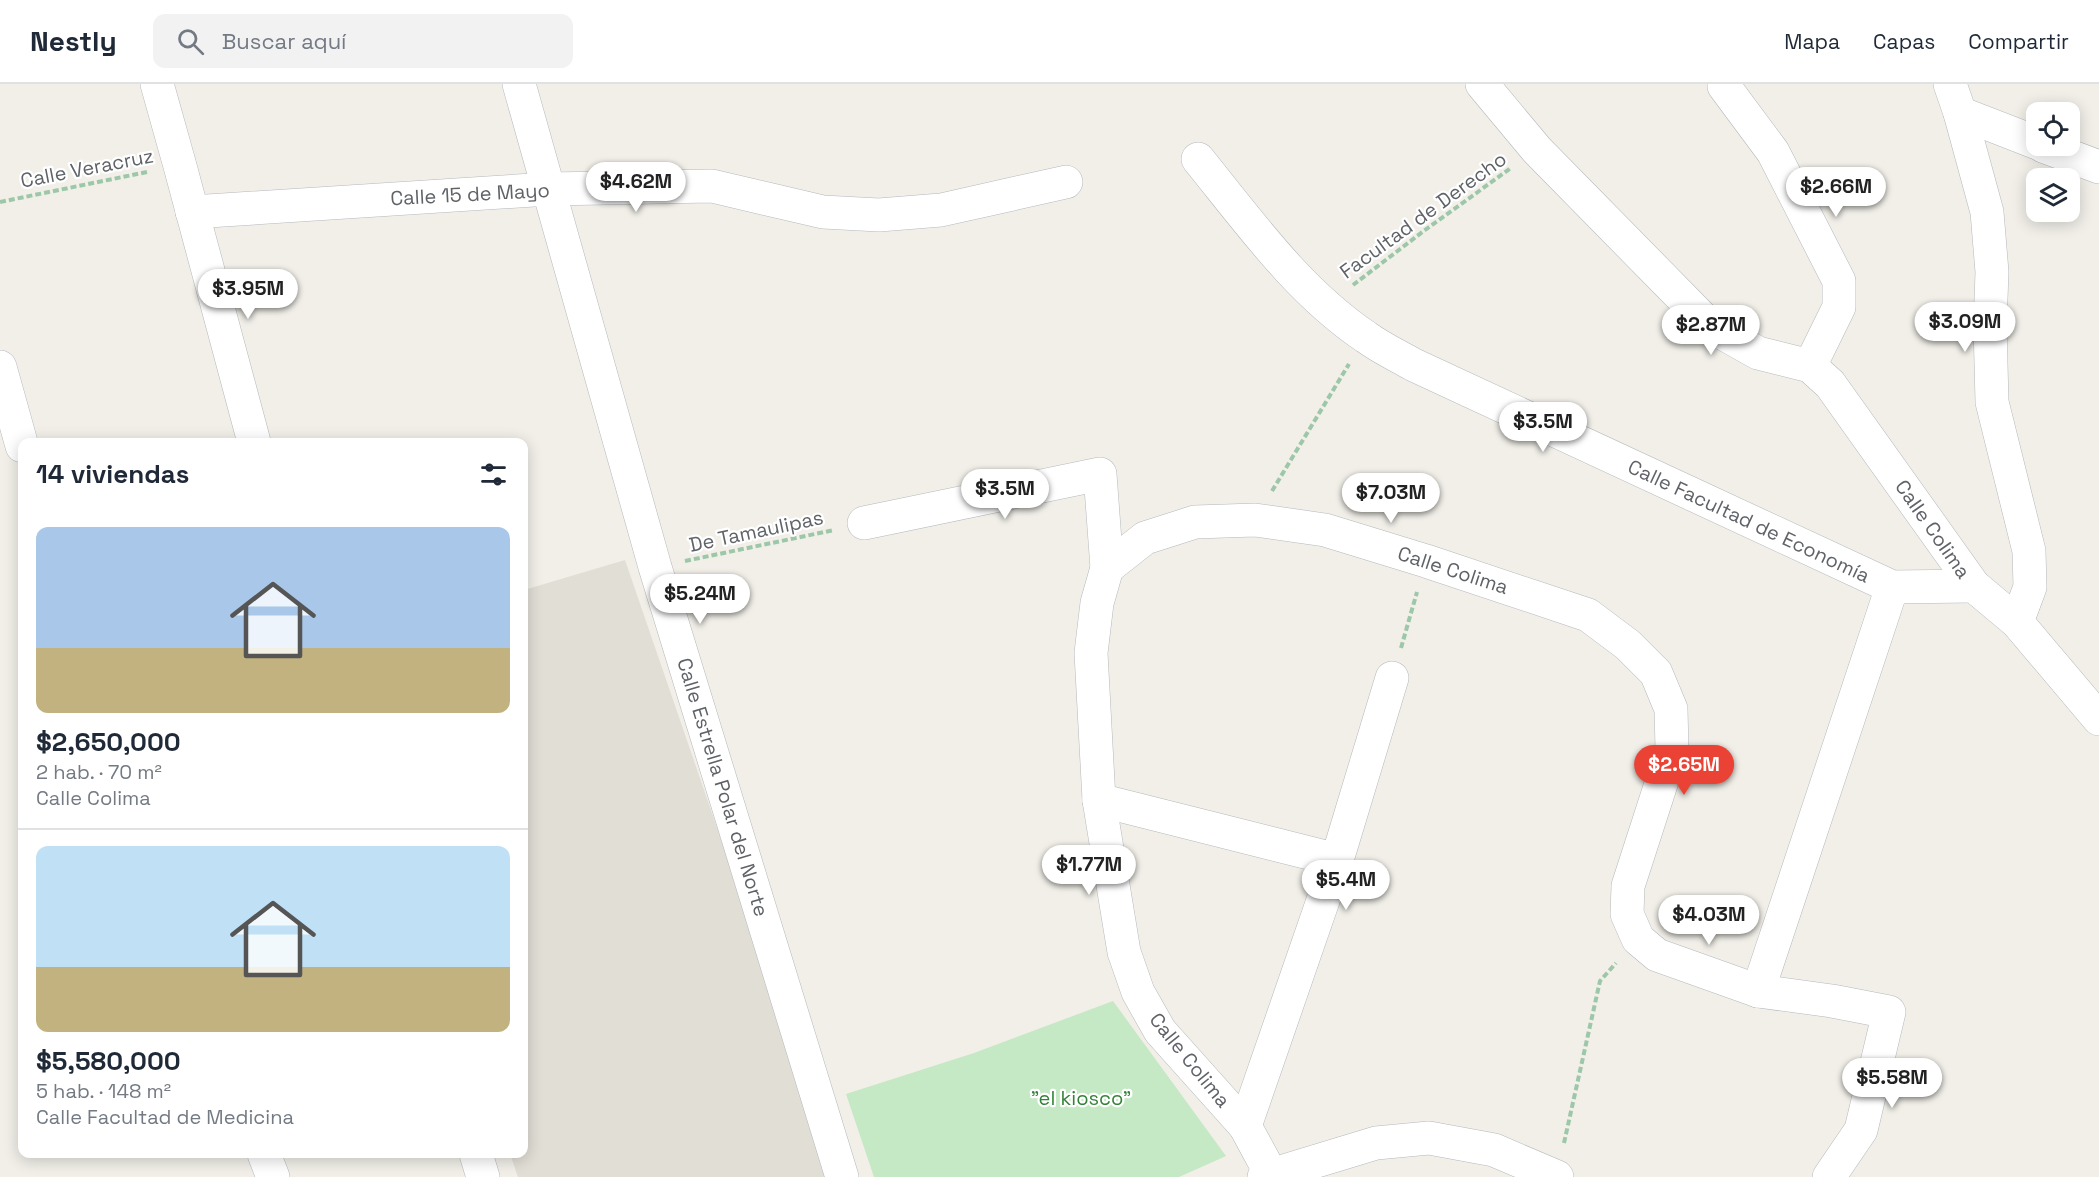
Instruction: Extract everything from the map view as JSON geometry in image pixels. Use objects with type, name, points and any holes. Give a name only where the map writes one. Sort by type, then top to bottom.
[{"type":"street","points":[[156,84],[253,438]]},
{"type":"street","name":"Calle Estrella Polar del Norte","points":[[519,84],[655,567],[842,1177]]},
{"type":"street","name":"Calle Colima","points":[[1482,84],[1537,150],[1710,326],[1758,353],[1810,366],[1830,384],[1974,586],[2017,622],[2099,719]]},
{"type":"street","points":[[1724,86],[1773,152],[1839,281],[1839,307],[1810,366]]},
{"type":"street","points":[[1955,99],[2026,137]]},
{"type":"street","points":[[1955,99],[1988,212],[1992,272],[1989,325],[1992,402],[2029,551],[2030,586],[2017,622]]},
{"type":"street","points":[[2070,156],[2099,167]]},
{"type":"street","name":"Calle Facultad de Economía","points":[[1198,159],[1286,266],[1326,305],[1365,337],[1414,365],[1892,587],[1974,586]]},
{"type":"street","name":"Calle 15 de Mayo","points":[[192,212],[549,189],[712,186],[823,212],[879,216],[941,210],[1066,182]]},
{"type":"street","points":[[0,367],[20,438]]},
{"type":"street","points":[[864,523],[1100,474],[1107,568]]},
{"type":"street","name":"Calle Colima","points":[[1557,1177],[1494,1150],[1429,1138],[1376,1143],[1267,1176],[1245,1126],[1160,1031],[1138,992],[1124,952],[1099,800],[1091,653],[1097,603],[1107,568],[1145,538],[1195,522],[1254,520],[1326,530],[1588,615],[1628,645],[1656,673],[1671,710],[1672,750],[1628,886],[1627,914],[1638,939]]},
{"type":"street","points":[[1758,991],[1892,587]]},
{"type":"street","points":[[1245,1126],[1337,860],[1392,678]]},
{"type":"street","points":[[1099,800],[1337,860]]},
{"type":"street","points":[[1638,939],[1658,955],[1758,991],[1832,1001],[1889,1012],[1861,1130],[1829,1177]]},
{"type":"street","points":[[266,1158],[273,1177]]},
{"type":"street","points":[[477,1158],[483,1177]]},
{"type":"path","name":"Facultad de Derecho","points":[[1326,305],[1425,230],[1537,150]]},
{"type":"path","name":"Calle Veracruz","points":[[0,202],[180,166]]},
{"type":"path","points":[[1254,520],[1365,337]]},
{"type":"path","name":"De Tamaulipas","points":[[655,567],[864,523]]},
{"type":"path","points":[[1392,678],[1426,561]]},
{"type":"path","points":[[1557,1177],[1600,981],[1638,939]]},
{"type":"shaded area","points":[[625,560],[837,1177],[518,1177],[511,1158],[528,1158],[528,589]]},
{"type":"green space","name":"\"el kiosco\"","points":[[1113,1001],[1226,1156],[1179,1177],[874,1177],[846,1094],[974,1053]]}]
